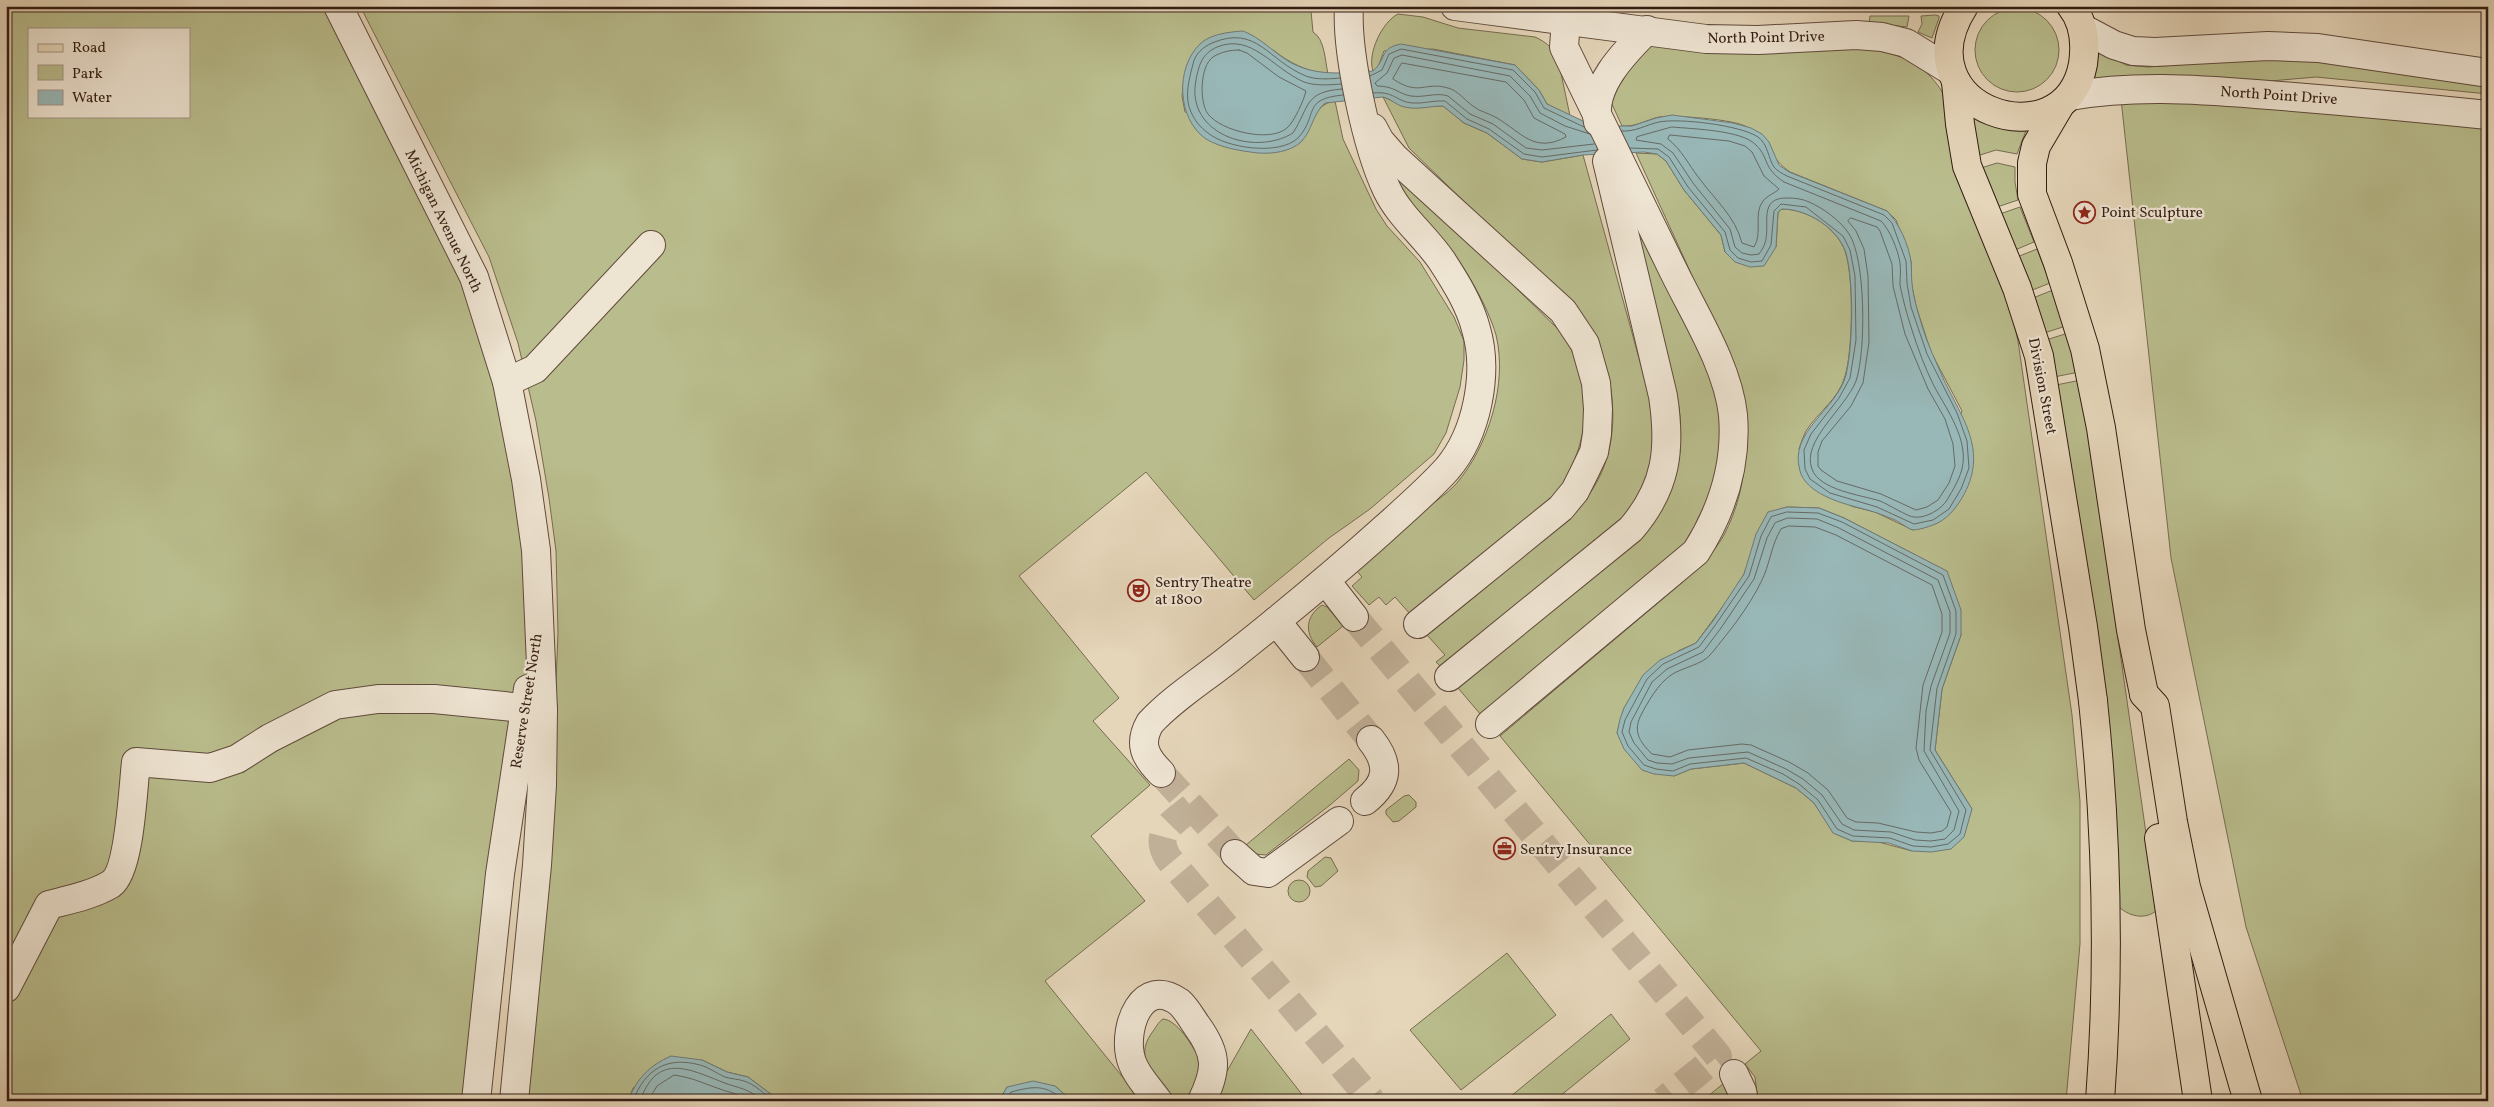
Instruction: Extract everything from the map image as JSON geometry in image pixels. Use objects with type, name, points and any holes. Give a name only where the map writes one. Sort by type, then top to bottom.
[{"type":"main road","name":"Division Street","points":[[1964,6],[1953,27],[1949,41],[1967,166],[2017,288],[2039,356],[2083,626],[2093,700],[2103,793],[2107,948],[2100,1101]]},
{"type":"main road","points":[[2076,14],[2085,53],[2082,70],[2077,86],[2064,102],[2036,146],[2032,163],[2032,194],[2058,262],[2085,349],[2101,428],[2131,630],[2144,694],[2140,708],[2198,1101]]},
{"type":"main road","points":[[1953,76],[1971,99],[1999,114],[2016,117],[2033,115],[2064,102]]},
{"type":"main road","points":[[2144,694],[2155,706],[2173,822],[2186,887],[2248,1101]]},
{"type":"street","name":"Michigan Avenue North","points":[[338,6],[474,276],[507,382],[526,479],[536,550],[538,626]]},
{"type":"street","points":[[1161,773],[1151,763],[1144,751],[1144,736],[1150,723],[1326,581],[1447,469],[1459,453],[1477,406],[1481,354],[1476,329],[1469,308],[1442,261],[1388,192],[1376,162],[1354,64],[1348,29],[1349,6]]},
{"type":"street","name":"North Point Drive","points":[[1455,6],[1567,13],[1647,30],[1714,39],[1758,40],[1856,35],[1882,37],[1906,43],[1953,76]]},
{"type":"street","points":[[1490,724],[1696,552],[1710,530],[1721,504],[1734,437],[1729,393],[1709,342],[1612,156],[1596,113],[1564,47],[1567,13]]},
{"type":"street","points":[[2076,14],[2114,45],[2133,51],[2164,52],[2268,46],[2318,48],[2488,72]]},
{"type":"street","points":[[1596,113],[1607,80],[1620,57],[1647,30]]},
{"type":"street","name":"North Point Drive","points":[[2064,102],[2123,90],[2208,89],[2312,97],[2488,115]]},
{"type":"street","points":[[1363,109],[1380,141],[1394,157],[1563,311],[1585,344],[1596,383],[1598,409],[1594,452],[1575,491],[1561,508],[1418,624]]},
{"type":"street","points":[[1449,677],[1631,530],[1643,515],[1662,475],[1667,454],[1668,426],[1612,156]]},
{"type":"street","points":[[507,382],[535,370],[651,245]]},
{"type":"street","points":[[1326,581],[1354,617]]},
{"type":"street","points":[[1276,621],[1305,657]]},
{"type":"street","name":"Reserve Street North","points":[[514,1101],[537,865],[534,709],[538,626]]},
{"type":"street","points":[[6,988],[49,905],[111,884],[118,876],[125,856],[136,762],[210,768],[237,759],[270,738],[335,706],[378,699],[434,698],[534,709]]},
{"type":"street","name":"Reserve Street North","points":[[476,1101],[500,874],[534,709]]},
{"type":"street","points":[[1365,801],[1380,788],[1384,772],[1381,754],[1371,740]]},
{"type":"street","points":[[1235,854],[1254,871],[1268,873],[1339,821]]},
{"type":"street","points":[[1158,1101],[1134,1068],[1130,1055],[1129,1040],[1138,1006],[1151,997],[1160,996],[1170,998],[1182,1005],[1210,1045],[1214,1064],[1213,1074],[1202,1101]]},
{"type":"street","points":[[1734,1074],[1742,1091],[1744,1101]]},
{"type":"green space","points":[[6,6],[338,6],[492,329],[538,626],[476,1101],[6,1101]]},
{"type":"green space","points":[[360,6],[1268,6],[1311,11],[1313,32],[1317,35],[1322,45],[1328,74],[1298,66],[1273,50],[1184,80],[1182,96],[1185,112],[1301,142],[1314,116],[1322,106],[1335,101],[1343,139],[1376,209],[1387,226],[1420,262],[1454,317],[1464,341],[1464,360],[1460,387],[1446,433],[1434,454],[1370,509],[1329,538],[1254,600],[1146,472],[1019,576],[1119,698],[1093,721],[1150,785],[1091,836],[1145,901],[1045,981],[1142,1101],[1072,1101],[1055,1086],[1007,1087],[999,1101],[780,1101],[748,1077],[727,1072],[702,1060],[633,1088],[628,1101],[524,1101],[555,708],[558,633],[556,551],[549,498],[536,421],[518,343],[489,257]]},
{"type":"green space","points":[[2017,8],[2033,11],[2047,20],[2056,34],[2059,50],[2056,66],[2047,80],[2033,89],[2017,92],[2001,89],[1987,80],[1978,66],[1975,50],[1978,34],[1987,20],[2001,11]]},
{"type":"green space","points":[[1398,14],[1423,17],[1458,28],[1535,37],[1543,41],[1558,59],[1570,116],[1547,104],[1539,90],[1515,65],[1433,49],[1384,51],[1378,67],[1373,71],[1372,56],[1377,39],[1386,24]]},
{"type":"green space","points":[[1870,16],[1909,16],[1907,27],[1869,23]]},
{"type":"green space","points":[[1921,16],[1939,16],[1939,18],[1932,38],[1918,32],[1922,24]]},
{"type":"green space","points":[[1642,45],[1858,47],[1885,52],[1908,60],[1927,74],[1944,95],[2007,294],[2018,341],[2072,715],[2080,801],[2080,944],[2066,1101],[1758,1101],[1755,1077],[1745,1064],[1761,1051],[1500,736],[1684,581],[1700,565],[1716,548],[1724,535],[1739,497],[1743,477],[1746,436],[1745,416],[1738,376],[1636,153],[1657,154],[1666,161],[1684,190],[1721,235],[1725,252],[1776,247],[1778,212],[1782,209],[1801,212],[1820,221],[1841,242],[1848,262],[1850,277],[1851,332],[1848,364],[1838,392],[1806,431],[1799,449],[1851,506],[1875,512],[1913,530],[1962,411],[1931,352],[1916,306],[1911,282],[1911,261],[1896,220],[1887,211],[1790,172],[1778,161],[1752,130],[1740,124],[1704,118],[1659,117],[1622,126],[1611,102],[1611,89]],"holes":[[[1787,507],[1819,508],[1844,518],[1946,571],[1961,635],[1942,689],[1935,750],[1972,809],[1912,851],[1875,841],[1852,841],[1834,833],[1814,803],[1796,788],[1744,763],[1691,769],[1674,776],[1617,733],[1624,708],[1631,697],[1678,651],[1696,643],[1732,594],[1744,574],[1768,513]]]},
{"type":"green space","points":[[2095,48],[2126,65],[2148,67],[2292,57],[2488,85],[2488,94],[2316,77],[2259,82],[2089,82]]},
{"type":"green space","points":[[1383,97],[1398,104],[1409,106],[1443,106],[1464,123],[1487,133],[1522,159],[1542,162],[1583,155],[1653,409],[1653,464],[1632,509],[1618,523],[1442,668],[1436,662],[1445,655],[1427,635],[1561,526],[1587,498],[1604,467],[1610,446],[1613,424],[1612,401],[1603,357],[1595,337],[1584,318],[1409,148]]},
{"type":"green space","points":[[2133,98],[2488,124],[2488,1101],[2303,1101],[2246,927],[2171,558],[2121,99]]},
{"type":"green space","points":[[1968,114],[2000,128],[2027,128],[2017,154],[1996,150],[1977,156]]},
{"type":"green space","points":[[1997,163],[2015,167],[2018,200],[1997,207],[1981,168]]},
{"type":"green space","points":[[1398,176],[1413,187],[1562,333],[1578,365],[1584,399],[1584,417],[1578,451],[1559,492],[1542,509],[1410,614],[1395,597],[1386,605],[1379,597],[1369,605],[1352,586],[1362,577],[1355,569],[1449,491],[1467,469],[1486,434],[1492,414],[1497,394],[1499,354],[1496,335],[1488,312],[1476,288],[1448,245],[1410,203],[1400,185]]},
{"type":"green space","points":[[2020,207],[2034,242],[2015,250],[2000,214]]},
{"type":"green space","points":[[1642,226],[1714,386],[1718,404],[1721,441],[1719,459],[1710,496],[1694,530],[1684,545],[1481,715],[1458,688],[1638,539],[1661,510],[1675,478],[1680,444],[1679,407],[1630,229]]},
{"type":"green space","points":[[2037,249],[2050,283],[2030,291],[2017,257]]},
{"type":"green space","points":[[2053,290],[2066,326],[2044,333],[2033,298]]},
{"type":"green space","points":[[2068,333],[2079,372],[2054,377],[2046,340]]},
{"type":"green space","points":[[2081,380],[2157,910],[2142,916],[2126,912],[2117,905],[2056,385]]},
{"type":"green space","points":[[1322,605],[1327,607],[1343,626],[1317,647],[1310,636],[1309,624],[1313,614]]},
{"type":"green space","points":[[1349,759],[1359,770],[1358,781],[1330,805],[1266,855],[1255,854],[1246,845]]},
{"type":"green space","points":[[1409,795],[1416,802],[1416,807],[1399,821],[1393,822],[1386,814],[1386,810],[1404,796]]},
{"type":"green space","points":[[1325,857],[1331,858],[1338,871],[1321,886],[1315,887],[1307,877],[1308,871]]},
{"type":"green space","points":[[1299,880],[1307,883],[1310,891],[1307,899],[1299,902],[1291,899],[1288,891],[1291,883]]},
{"type":"green space","points":[[1507,953],[1556,1015],[1461,1090],[1410,1030]]},
{"type":"green space","points":[[1611,1014],[1630,1039],[1554,1101],[1505,1101]]},
{"type":"green space","points":[[1163,1019],[1175,1025],[1181,1031],[1203,1066],[1193,1101],[1170,1099],[1148,1068],[1145,1052],[1146,1043]]},
{"type":"green space","points":[[1251,1029],[1307,1101],[1210,1101]]},
{"type":"green space","points":[[1724,1083],[1732,1101],[1702,1101]]},
{"type":"water","points":[[1243,31],[1261,41],[1288,61],[1308,70],[1329,73],[1373,71],[1389,48],[1401,44],[1515,65],[1539,90],[1547,104],[1583,121],[1603,126],[1632,126],[1672,115],[1733,123],[1751,128],[1762,134],[1769,142],[1779,165],[1789,172],[1887,211],[1903,235],[1908,249],[1911,262],[1913,294],[1927,340],[1970,437],[1973,451],[1973,466],[1970,481],[1962,498],[1950,514],[1938,523],[1913,530],[1887,516],[1825,496],[1816,491],[1803,479],[1798,457],[1801,444],[1807,432],[1841,388],[1846,375],[1851,331],[1850,280],[1846,253],[1842,244],[1829,228],[1811,216],[1792,210],[1782,209],[1778,212],[1776,247],[1764,266],[1750,267],[1735,262],[1725,252],[1721,235],[1684,190],[1666,161],[1657,154],[1644,152],[1583,155],[1542,162],[1522,159],[1487,133],[1464,123],[1443,106],[1406,107],[1383,97],[1325,103],[1318,112],[1305,138],[1297,145],[1286,150],[1275,153],[1258,153],[1225,147],[1206,139],[1196,130],[1189,119],[1183,93],[1183,79],[1186,66],[1200,44],[1220,34]]},
{"type":"water","points":[[1787,507],[1819,508],[1844,518],[1947,571],[1961,610],[1961,635],[1942,689],[1935,750],[1972,809],[1964,837],[1951,849],[1931,852],[1912,851],[1889,843],[1852,841],[1833,833],[1814,803],[1796,788],[1744,763],[1691,769],[1674,776],[1654,774],[1642,770],[1624,749],[1617,733],[1620,719],[1624,708],[1643,675],[1660,660],[1696,643],[1744,574],[1756,534],[1768,512]]},
{"type":"water","points":[[671,1056],[702,1060],[727,1072],[748,1077],[780,1101],[628,1101],[635,1086],[650,1068]]},
{"type":"water","points":[[1033,1081],[1055,1086],[1072,1101],[999,1101],[1007,1087]]},
{"type":"tunnel","points":[[1354,617],[1718,1056],[1663,1101]]},
{"type":"tunnel","points":[[1305,657],[1371,740]]},
{"type":"tunnel","points":[[1161,773],[1235,854]]},
{"type":"tunnel","points":[[1192,807],[1172,823],[1164,834],[1162,841],[1168,858],[1372,1101]]},
{"type":"place","name":"Point Sculpture","points":[[2085,212]]},
{"type":"place","name":"Sentry Theatre at 1800","points":[[1139,591]]},
{"type":"place","name":"Sentry Insurance","points":[[1504,849]]}]
